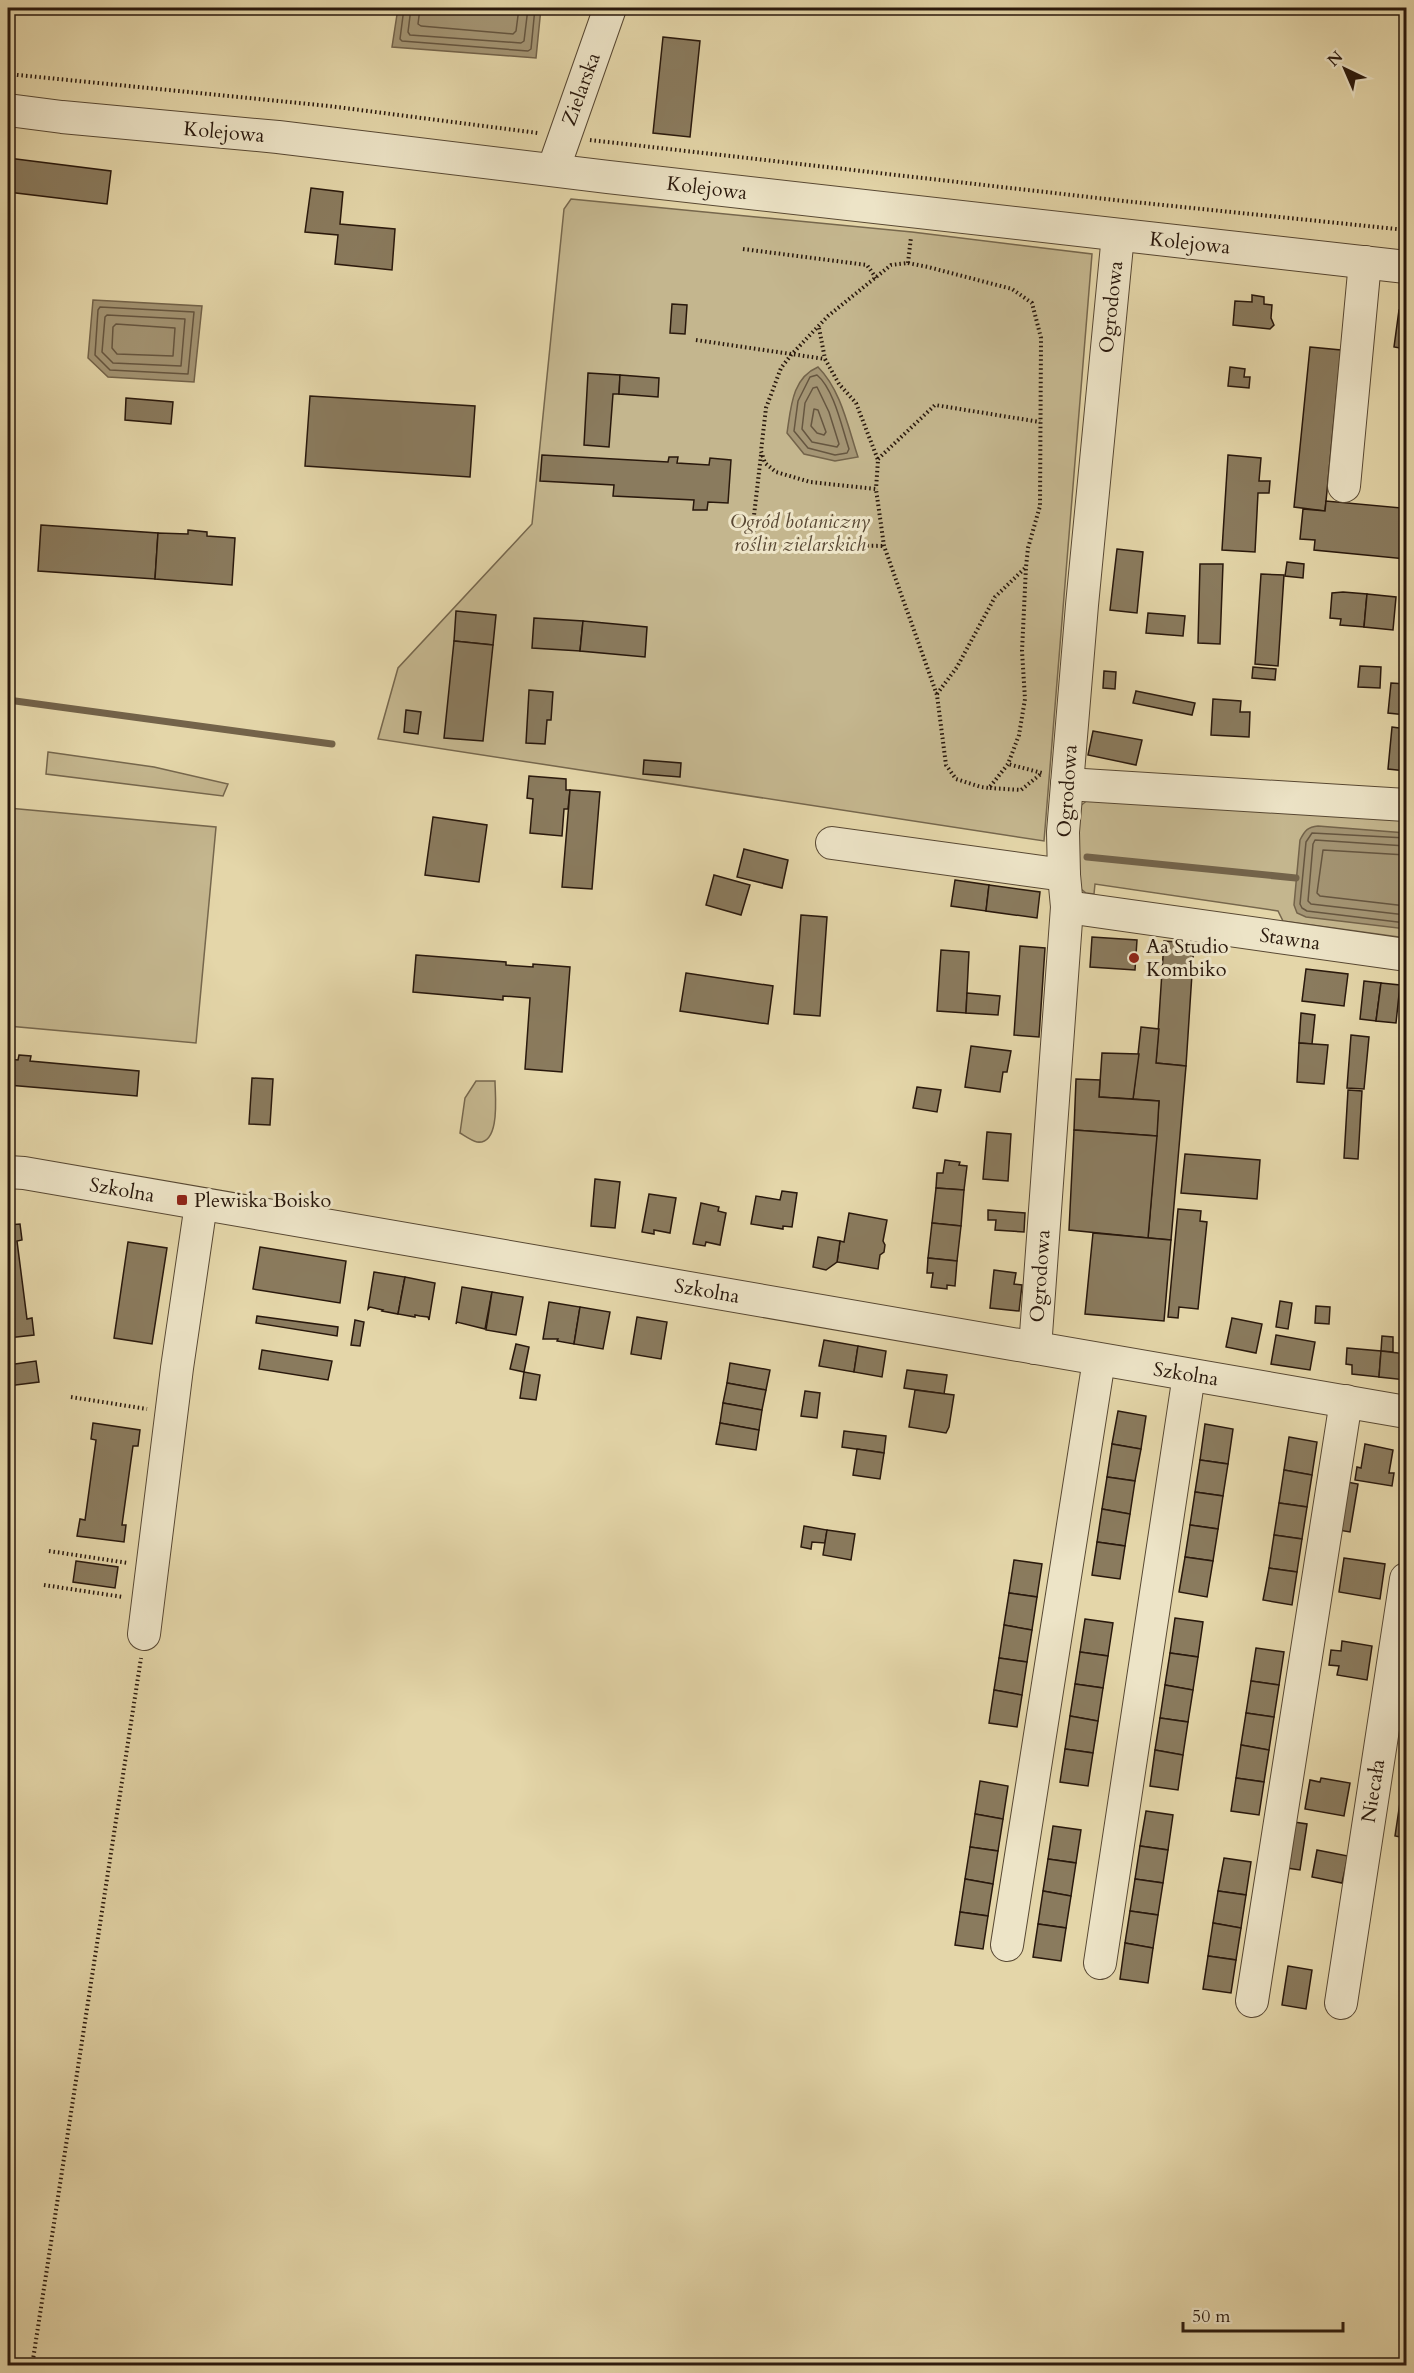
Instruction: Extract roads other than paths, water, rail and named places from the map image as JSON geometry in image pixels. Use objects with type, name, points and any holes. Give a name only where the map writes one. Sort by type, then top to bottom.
[{"type":"street","name":"Zielarska","points":[[553,170],[610,8]]},
{"type":"street","name":"Kolejowa","points":[[8,110],[278,137],[1407,267]]},
{"type":"street","name":"Ogrodowa","points":[[1035,1348],[1067,907],[1063,832],[1082,605],[1118,235]]},
{"type":"street","points":[[1344,486],[1365,262]]},
{"type":"street","points":[[1067,784],[1407,805]]},
{"type":"street","points":[[832,843],[1064,875]]},
{"type":"street","name":"Stawna","points":[[1067,907],[1407,955]]},
{"type":"street","name":"Szkolna","points":[[8,1172],[1407,1412]]},
{"type":"street","points":[[144,1634],[201,1204]]},
{"type":"street","points":[[1007,1945],[1099,1360]]},
{"type":"street","points":[[1100,1963],[1189,1375]]},
{"type":"street","points":[[1252,2001],[1346,1401]]},
{"type":"street","name":"Niecała","points":[[1341,2003],[1407,1579]]},
{"type":"water","points":[[398,8],[541,8],[536,58],[392,47]]},
{"type":"water","points":[[93,300],[202,306],[194,382],[108,377],[88,358]]},
{"type":"water","points":[[818,367],[826,376],[838,398],[858,457],[835,461],[804,454],[787,433],[794,394],[803,378]]},
{"type":"water","points":[[1318,826],[1406,833],[1406,929],[1306,917],[1297,913],[1294,905],[1300,840],[1307,830]]},
{"type":"waterway","points":[[8,700],[332,744]]},
{"type":"waterway","points":[[1087,857],[1296,878]]},
{"type":"place","name":"Aa Studio Kombiko","points":[[1134,958]]},
{"type":"place","name":"Plewiska Boisko","points":[[182,1200]]},
{"type":"park label","name":"Ogród botaniczny roślin zielarskich","points":[[800,532]]}]
